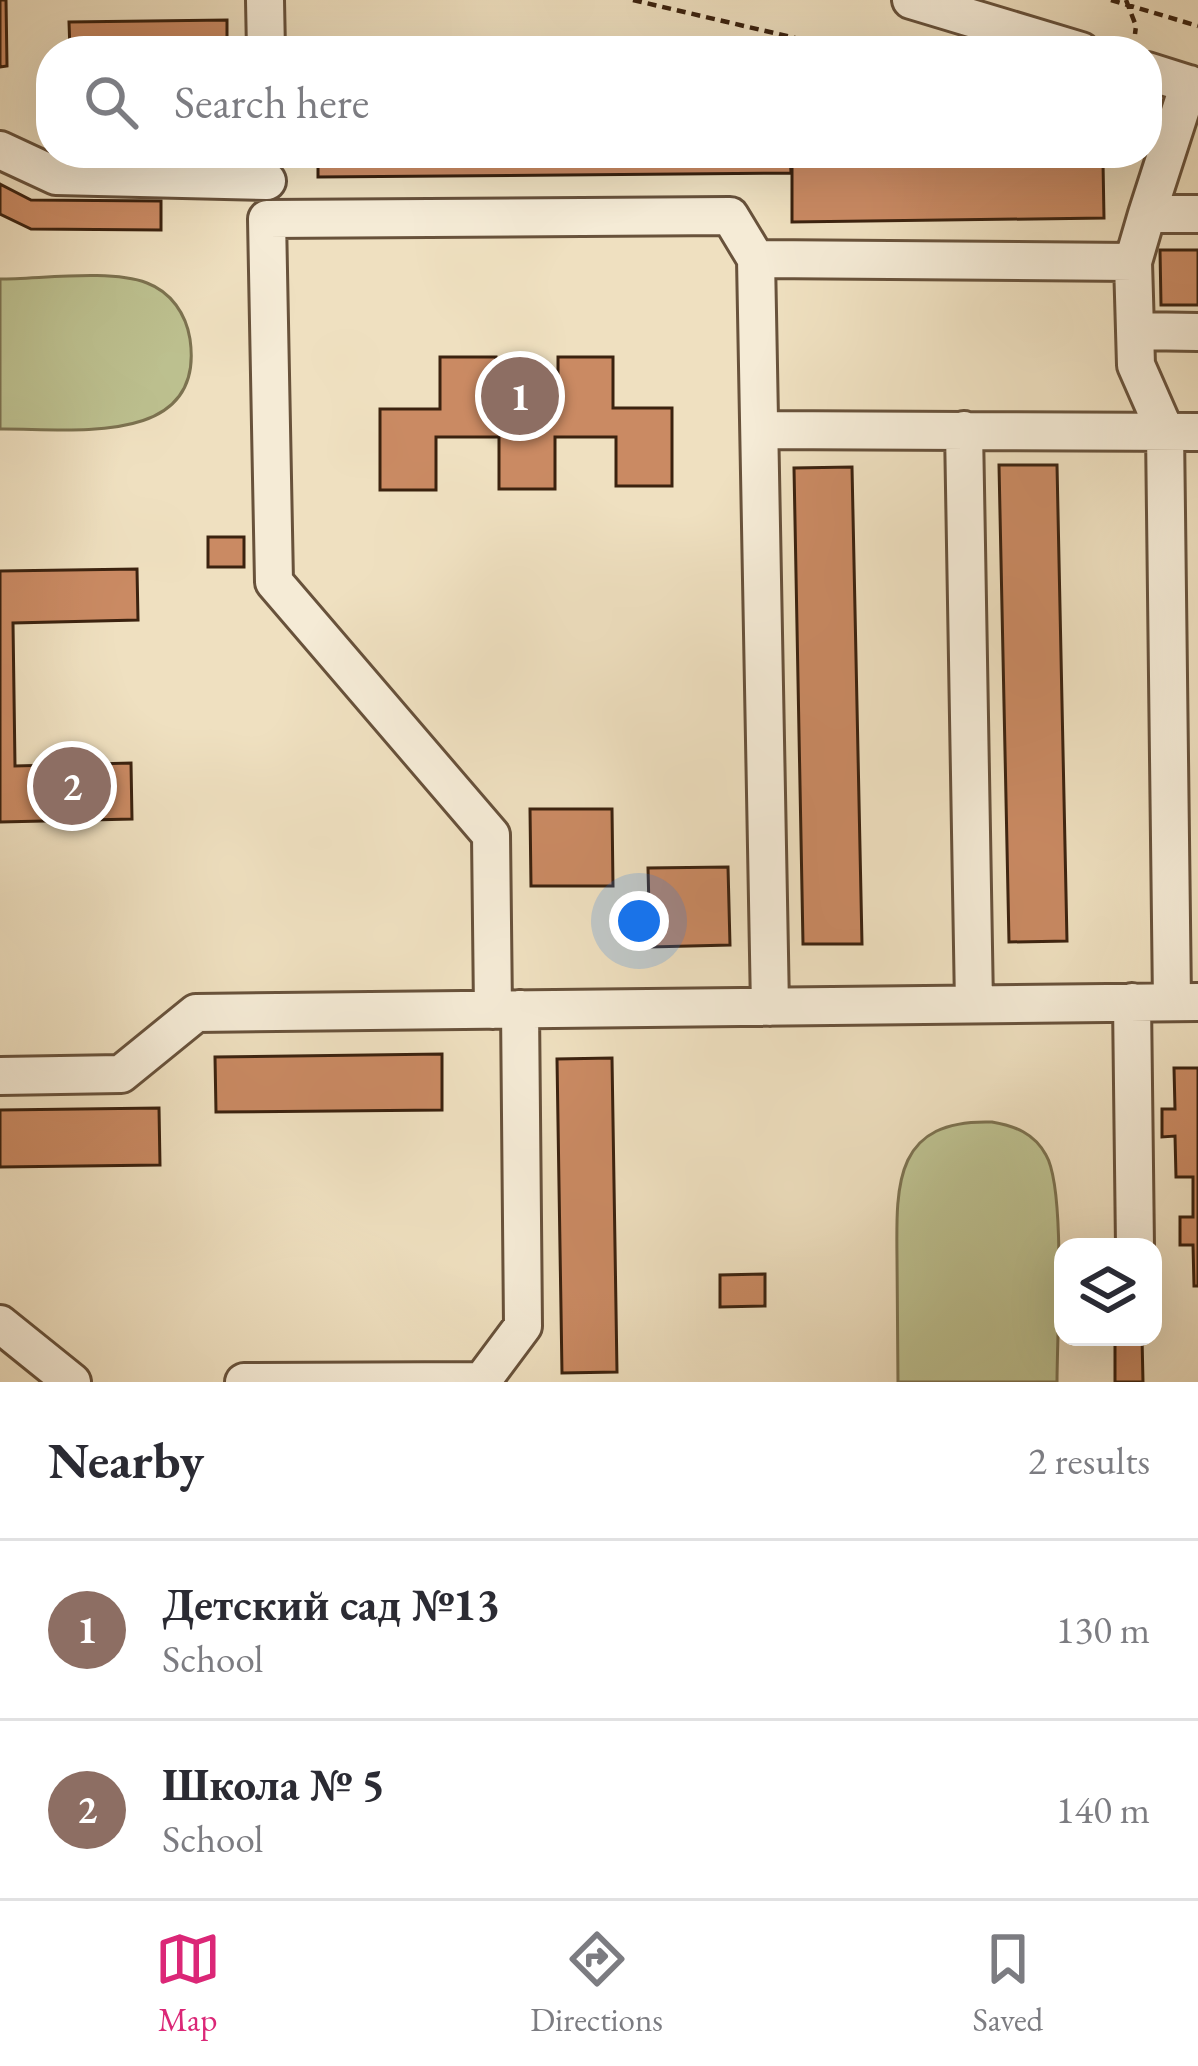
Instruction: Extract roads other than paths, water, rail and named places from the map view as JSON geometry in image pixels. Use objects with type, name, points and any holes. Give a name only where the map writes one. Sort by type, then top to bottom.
[{"type":"street","points":[[265,0],[266,36]]},
{"type":"street","points":[[911,0],[1032,36]]},
{"type":"street","points":[[0,1076],[121,1074],[196,1013],[1185,1002],[1181,431],[1136,365],[1133,262],[1193,86],[1162,76]]},
{"type":"street","points":[[0,150],[36,167]]},
{"type":"street","points":[[39,168],[56,176],[244,168]]},
{"type":"street","points":[[244,1382],[482,1381],[523,1326],[507,1009],[491,835],[274,582],[267,168]]},
{"type":"street","points":[[1147,214],[1198,214]]},
{"type":"street","points":[[267,219],[730,217],[755,259],[770,1007]]},
{"type":"street","points":[[755,259],[1133,262]]},
{"type":"street","points":[[1135,332],[1198,332]]},
{"type":"street","points":[[761,430],[1181,431]]},
{"type":"street","points":[[964,430],[974,1004]]},
{"type":"street","points":[[1132,1002],[1135,1238]]},
{"type":"street","points":[[0,1324],[72,1382]]},
{"type":"place","name":"Детский сад №13","points":[[520,396]]},
{"type":"place","name":"Школа № 5","points":[[72,786]]}]
